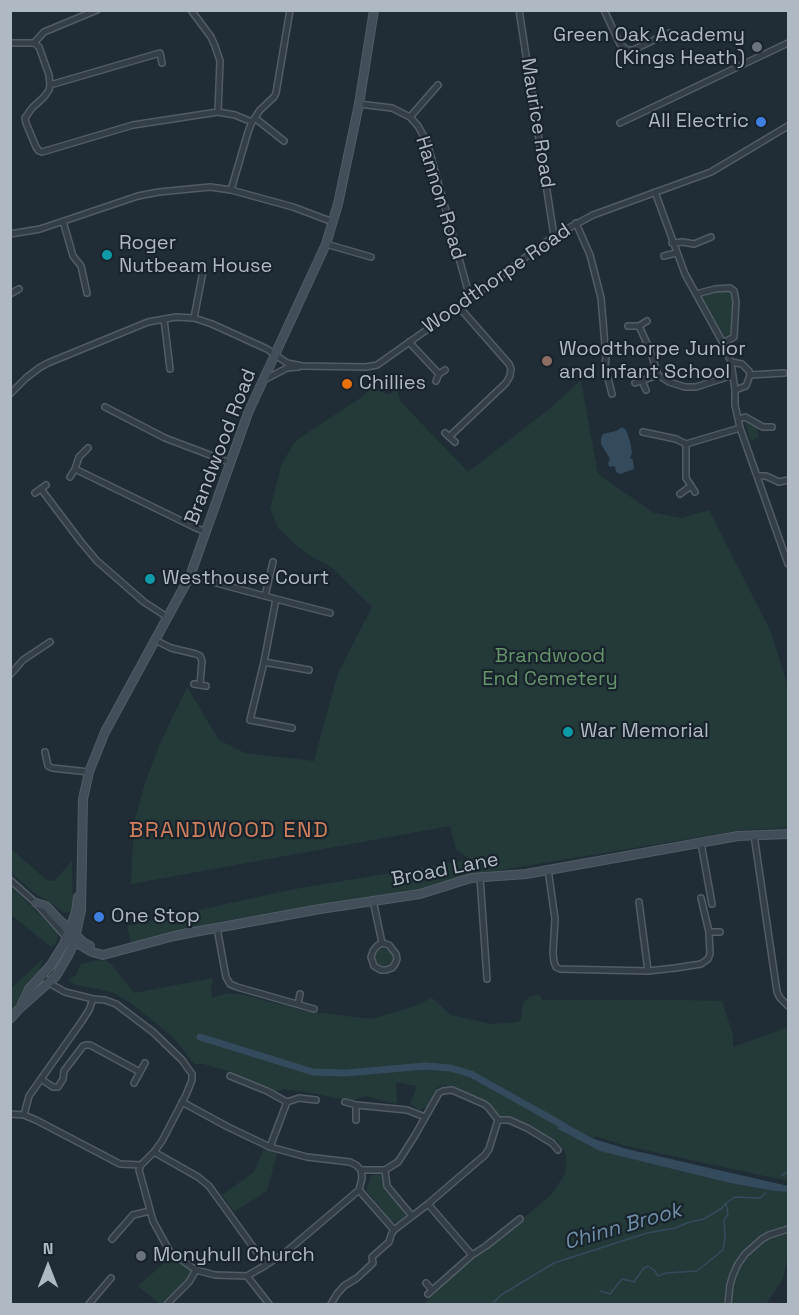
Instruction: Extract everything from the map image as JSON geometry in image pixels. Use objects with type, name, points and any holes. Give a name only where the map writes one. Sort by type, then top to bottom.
[{"type":"street","points":[[34,43],[45,32],[97,10]]},
{"type":"street","points":[[191,10],[211,37],[220,61],[218,112]]},
{"type":"street","points":[[231,190],[248,132],[260,110],[274,98],[276,93],[290,10]]},
{"type":"street","name":"Brandwood Road","points":[[72,935],[81,884],[83,799],[89,772],[105,732],[190,576],[248,413],[326,244],[359,104],[374,10]]},
{"type":"street","name":"Maurice Road","points":[[519,10],[554,236]]},
{"type":"street","points":[[604,10],[620,44],[627,51],[669,33]]},
{"type":"street","points":[[11,43],[34,43],[39,47],[49,75],[49,90],[25,118],[39,151],[133,125],[218,112],[254,120],[284,141]]},
{"type":"street","points":[[620,123],[789,43]]},
{"type":"street","points":[[50,85],[159,53],[162,63]]},
{"type":"street","points":[[410,117],[438,85]]},
{"type":"street","name":"Hannon Road","points":[[359,104],[392,108],[410,117],[418,126],[427,142],[470,298]]},
{"type":"street","name":"Woodthorpe Road","points":[[261,382],[287,368],[376,365],[554,236],[576,223],[613,207],[711,172],[789,126]]},
{"type":"street","points":[[10,234],[40,229],[120,201],[159,192],[210,187],[231,190],[293,207],[333,222]]},
{"type":"street","points":[[655,192],[676,253],[731,362],[735,405],[740,428],[789,564]]},
{"type":"street","points":[[63,221],[73,256],[81,266],[87,293]]},
{"type":"street","points":[[576,223],[590,255],[601,298],[605,367],[612,394]]},
{"type":"street","points":[[672,243],[694,244],[711,237]]},
{"type":"street","points":[[326,244],[371,257]]},
{"type":"street","points":[[664,256],[676,253]]},
{"type":"street","points":[[10,394],[26,378],[48,363],[148,322],[194,318],[204,266]]},
{"type":"street","points":[[10,294],[19,288]]},
{"type":"street","points":[[696,294],[715,288],[730,288],[734,291],[736,301],[734,337],[723,343]]},
{"type":"street","points":[[455,441],[447,434],[506,383],[511,369],[459,307]]},
{"type":"street","name":"Woodthorpe Road","points":[[194,318],[267,349],[287,363],[302,366]]},
{"type":"street","points":[[164,319],[170,369]]},
{"type":"street","points":[[628,326],[639,326],[647,321]]},
{"type":"street","points":[[639,326],[658,375],[669,382],[685,387],[696,387],[733,375]]},
{"type":"street","points":[[409,342],[439,374]]},
{"type":"street","points":[[731,362],[746,367],[750,375],[746,386],[735,390]]},
{"type":"street","points":[[436,381],[439,374],[445,370]]},
{"type":"street","points":[[750,375],[784,373]]},
{"type":"street","points":[[635,383],[658,375]]},
{"type":"street","points":[[642,381],[646,390]]},
{"type":"street","points":[[105,407],[165,438],[231,463]]},
{"type":"street","points":[[739,419],[745,417],[763,427],[772,427]]},
{"type":"street","points":[[643,432],[669,437],[686,444],[740,428]]},
{"type":"street","points":[[686,444],[686,478],[695,492]]},
{"type":"street","points":[[69,477],[79,457],[88,448]]},
{"type":"street","points":[[75,469],[206,532]]},
{"type":"street","points":[[757,476],[766,476],[779,482],[789,480]]},
{"type":"street","points":[[680,494],[691,486]]},
{"type":"street","points":[[35,494],[44,487],[81,542],[97,561],[144,602],[167,617]]},
{"type":"street","points":[[266,596],[273,562]]},
{"type":"street","points":[[190,576],[330,613]]},
{"type":"street","points":[[276,599],[250,720],[292,728]]},
{"type":"street","points":[[155,640],[171,648],[200,656],[202,661],[200,685]]},
{"type":"street","points":[[10,675],[23,660],[50,642]]},
{"type":"street","points":[[200,656],[204,649]]},
{"type":"street","points":[[264,662],[309,669]]},
{"type":"street","points":[[45,752],[46,763],[52,768],[89,772]]},
{"type":"street","name":"Broad Lane","points":[[69,954],[80,951],[92,955],[110,954],[174,936],[373,900],[420,894],[480,877],[526,874],[738,836],[789,834]]},
{"type":"street","points":[[754,836],[777,992],[789,1006]]},
{"type":"street","points":[[701,843],[712,904]]},
{"type":"street","points":[[548,869],[555,919],[554,962],[560,969],[648,971],[701,964],[708,959],[710,954],[709,932],[701,898]]},
{"type":"street","points":[[480,877],[487,979]]},
{"type":"street","points":[[10,880],[36,903],[46,906],[72,935],[98,955]]},
{"type":"street","points":[[373,900],[382,944]]},
{"type":"street","points":[[638,902],[648,971]]},
{"type":"street","points":[[217,928],[226,976],[230,984],[314,1009]]},
{"type":"street","points":[[709,932],[720,932]]},
{"type":"street","points":[[72,935],[99,951],[110,954]]},
{"type":"street","points":[[10,1019],[61,969],[69,954],[72,935]]},
{"type":"street","points":[[20,1008],[29,989],[72,935]]},
{"type":"street","points":[[382,944],[389,945],[396,954],[395,964],[387,970],[374,966],[371,957],[377,946],[382,944]]},
{"type":"street","points":[[42,975],[49,983],[65,992],[116,1004],[153,1032],[182,1060],[192,1074],[192,1080],[162,1141],[141,1165],[140,1170],[153,1221],[160,1236],[170,1252],[196,1270],[215,1275],[247,1276],[286,1252],[359,1190],[361,1170],[350,1162],[307,1157],[270,1147],[182,1102]]},
{"type":"street","points":[[298,1004],[300,994]]},
{"type":"street","points":[[24,1115],[29,1096],[82,1021],[93,999]]},
{"type":"street","points":[[41,1079],[57,1087],[63,1079],[64,1071],[86,1045],[140,1072]]},
{"type":"street","points":[[134,1083],[145,1063]]},
{"type":"street","points":[[230,1076],[287,1102],[298,1098],[316,1100]]},
{"type":"street","points":[[361,1170],[385,1170],[398,1162],[439,1093],[447,1090],[484,1104],[498,1120]]},
{"type":"street","points":[[270,1147],[287,1102]]},
{"type":"street","points":[[345,1102],[356,1106],[407,1110],[425,1117]]},
{"type":"street","points":[[356,1106],[356,1120]]},
{"type":"street","points":[[10,1114],[24,1115],[36,1120],[120,1164],[141,1165]]},
{"type":"street","points":[[498,1120],[509,1120],[527,1128],[552,1143],[558,1150]]},
{"type":"street","points":[[331,1305],[344,1286],[357,1278],[373,1263],[372,1257],[389,1242],[394,1230],[485,1155],[498,1120]]},
{"type":"street","points":[[547,1149],[552,1143]]},
{"type":"street","points":[[154,1152],[198,1177],[209,1186],[266,1265]]},
{"type":"street","points":[[385,1170],[387,1186],[412,1216]]},
{"type":"street","points":[[359,1190],[394,1230]]},
{"type":"street","points":[[428,1204],[472,1255]]},
{"type":"street","points":[[112,1239],[133,1215],[150,1211]]},
{"type":"street","points":[[508,1219],[513,1225]]},
{"type":"street","points":[[426,1283],[430,1292],[472,1255],[520,1219]]},
{"type":"street","points":[[728,1305],[733,1275],[746,1254],[762,1239],[789,1229]]},
{"type":"street","points":[[167,1305],[189,1282],[196,1270]]},
{"type":"street","points":[[247,1276],[269,1305]]},
{"type":"street","points":[[88,1305],[111,1278]]},
{"type":"green space","points":[[716,291],[729,291],[734,301],[732,332],[725,339],[702,296]]},
{"type":"green space","name":"Brandwood End Cemetery","points":[[581,380],[598,474],[654,513],[682,518],[709,510],[771,632],[788,687],[788,828],[743,830],[465,876],[415,892],[223,921],[131,943],[127,926],[289,890],[467,860],[466,856],[456,850],[450,826],[131,884],[134,822],[146,780],[161,741],[187,687],[219,740],[245,753],[314,761],[338,673],[372,607],[331,567],[298,547],[278,528],[270,509],[281,466],[293,444],[372,388],[390,395],[397,389],[401,402],[468,472],[548,410]]},
{"type":"green space","points":[[745,423],[757,427],[759,437],[751,441]]},
{"type":"green space","points":[[11,849],[48,881],[54,881],[72,861],[73,910],[64,913],[34,893],[11,872]]},
{"type":"green space","points":[[11,889],[57,932],[56,943],[51,947],[11,915]]},
{"type":"green space","points":[[380,948],[388,948],[393,953],[391,964],[380,966],[375,961],[375,953]]},
{"type":"green space","points":[[44,958],[39,970],[25,987],[11,1015],[11,988]]},
{"type":"green space","points":[[105,960],[111,964],[134,993],[213,978],[212,998],[227,993],[244,995],[306,1011],[371,1019],[412,1007],[432,998],[451,1015],[491,1024],[517,1022],[521,1020],[523,1002],[539,994],[542,1000],[722,1001],[733,1035],[733,1047],[788,1027],[788,1181],[626,1146],[595,1136],[594,1139],[557,1120],[558,1129],[683,1170],[730,1183],[788,1192],[788,1255],[783,1279],[766,1304],[424,1304],[472,1257],[486,1250],[551,1195],[565,1174],[567,1159],[564,1150],[556,1140],[516,1119],[500,1116],[489,1104],[445,1085],[438,1087],[428,1106],[420,1110],[410,1104],[417,1086],[396,1082],[397,1104],[365,1096],[351,1101],[283,1089],[274,1093],[228,1071],[203,1064],[194,1064],[174,1038],[132,1004],[114,993],[75,985],[68,979],[76,975],[81,964]]},
{"type":"green space","points":[[264,1149],[277,1154],[267,1191],[234,1212],[222,1195],[254,1172]]},
{"type":"green space","points":[[378,1174],[382,1176],[386,1190],[405,1212],[405,1216],[400,1221],[395,1223],[391,1221],[367,1191],[371,1176]]},
{"type":"green space","points":[[172,1256],[190,1269],[190,1275],[183,1285],[160,1304],[138,1286]]},
{"type":"water","points":[[622,427],[626,430],[630,441],[632,453],[630,458],[633,460],[634,469],[620,474],[616,472],[615,467],[610,467],[608,464],[610,459],[601,444],[601,438],[603,434]]},
{"type":"water","points":[[557,1119],[594,1139],[627,1149],[788,1186],[788,1192],[730,1183],[600,1151],[558,1129]]},
{"type":"waterway","points":[[200,1037],[313,1072],[346,1073],[425,1066],[450,1068],[471,1074],[564,1126]]},
{"type":"waterway","name":"Chinn Brook","points":[[782,1175],[788,1172]]},
{"type":"waterway","name":"Chinn Brook","points":[[492,1304],[501,1295],[554,1263],[647,1233],[675,1228],[704,1219],[735,1197],[760,1198],[766,1193]]},
{"type":"waterway","points":[[600,1291],[610,1294],[622,1279],[634,1282],[648,1266],[658,1276],[666,1273],[697,1271],[723,1250],[724,1220],[728,1214],[726,1204]]},
{"type":"place","name":"Green Oak Academy (Kings Heath)","points":[[757,47]]},
{"type":"place","name":"All Electric","points":[[761,122]]},
{"type":"place","name":"Roger Nutbeam House","points":[[107,255]]},
{"type":"place","name":"Woodthorpe Junior and Infant School","points":[[547,361]]},
{"type":"place","name":"Chillies","points":[[347,384]]},
{"type":"place","name":"Westhouse Court","points":[[150,579]]},
{"type":"place","name":"War Memorial","points":[[568,732]]},
{"type":"place","name":"One Stop","points":[[99,917]]},
{"type":"place","name":"Monyhull Church","points":[[141,1256]]},
{"type":"district","name":"BRANDWOOD END","points":[[229,831]]}]
